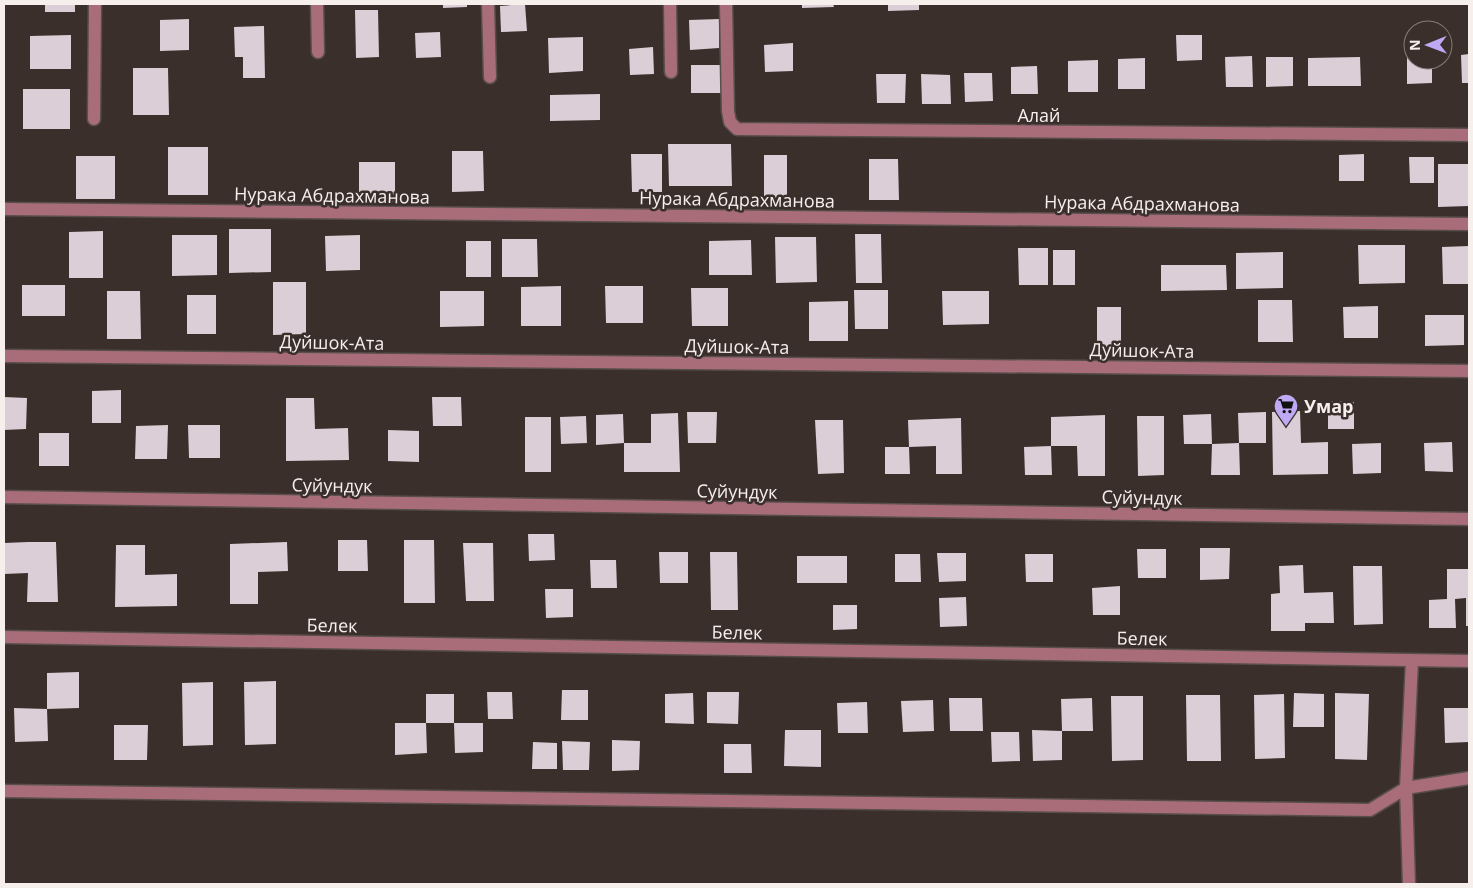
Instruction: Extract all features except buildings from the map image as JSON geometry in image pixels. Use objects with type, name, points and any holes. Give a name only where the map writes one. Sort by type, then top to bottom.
[{"type":"street","points":[[94,119],[95,4]]},
{"type":"street","points":[[317,4],[318,52]]},
{"type":"street","points":[[488,4],[490,77]]},
{"type":"street","points":[[670,4],[671,72]]},
{"type":"street","name":"Алай","points":[[726,4],[728,111],[730,122],[737,129],[1469,135]]},
{"type":"street","name":"Нурака Абдрахманова","points":[[4,209],[1469,224]]},
{"type":"street","name":"Дуйшок-Ата","points":[[4,356],[1469,371]]},
{"type":"street","name":"Суйундук","points":[[4,498],[1469,519]]},
{"type":"street","name":"Белек","points":[[4,637],[1469,661]]},
{"type":"street","points":[[1409,884],[1406,788],[1412,660]]},
{"type":"street","points":[[4,791],[1370,810],[1406,788],[1469,778]]},
{"type":"place","name":"Умар","points":[[1286,427]]}]
